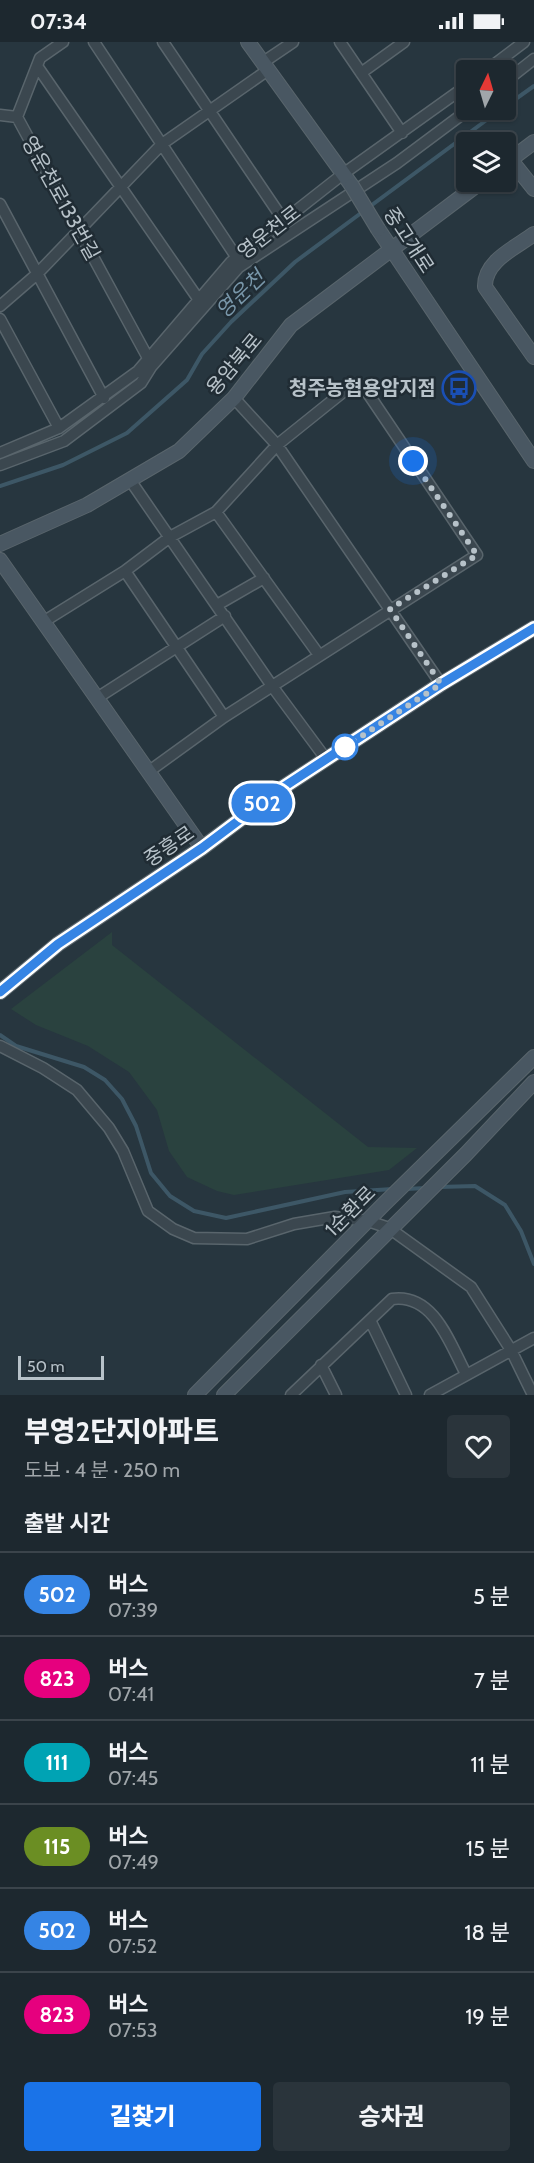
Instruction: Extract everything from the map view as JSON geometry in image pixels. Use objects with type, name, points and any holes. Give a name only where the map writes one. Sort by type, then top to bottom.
[{"type":"street","name":"영운천로133번길","points":[[63,42],[40,58],[17,117],[148,358]]},
{"type":"street","points":[[94,42],[237,258]]},
{"type":"street","points":[[163,42],[284,221]]},
{"type":"street","name":"중고개로","points":[[248,42],[352,186],[378,229],[534,461]]},
{"type":"street","points":[[0,306],[37,274],[162,144],[265,67],[292,42]]},
{"type":"street","points":[[340,42],[402,133]]},
{"type":"street","points":[[361,73],[404,42]]},
{"type":"street","points":[[500,60],[524,42]]},
{"type":"street","points":[[516,73],[534,59]]},
{"type":"street","points":[[37,66],[199,300]]},
{"type":"street","name":"영운천로","points":[[0,453],[59,428],[104,398],[138,371],[237,258],[343,174],[456,93]]},
{"type":"street","points":[[0,115],[17,117]]},
{"type":"street","points":[[0,465],[64,441],[141,383],[151,368],[239,267],[397,163],[456,119]]},
{"type":"street","points":[[516,155],[534,142]]},
{"type":"street","points":[[516,170],[534,189]]},
{"type":"street","name":"용암북로","points":[[0,544],[87,505],[179,451],[234,398],[291,326],[469,192]]},
{"type":"street","points":[[0,204],[104,398]]},
{"type":"street","points":[[534,234],[494,263],[485,276],[485,287],[534,357]]},
{"type":"street","points":[[0,319],[59,428]]},
{"type":"street","points":[[43,622],[125,571],[170,537],[216,512],[277,445],[348,388],[363,386],[477,555],[224,717],[148,772]]},
{"type":"street","points":[[234,398],[277,445],[441,684]]},
{"type":"street","points":[[130,480],[272,686],[326,759]]},
{"type":"street","points":[[216,512],[319,655]]},
{"type":"street","points":[[0,560],[202,848]]},
{"type":"street","points":[[125,571],[224,717]]},
{"type":"street","points":[[217,605],[264,578]]},
{"type":"street","points":[[97,698],[225,616]]},
{"type":"street","name":"중흥로","points":[[5,987],[58,944],[202,848],[326,759],[441,684],[534,628]]},
{"type":"street","points":[[516,1075],[524,1056],[534,1045]]},
{"type":"street","points":[[0,1046],[43,1068],[77,1090],[109,1128],[123,1151],[148,1212],[173,1229],[194,1238],[247,1239],[294,1224],[335,1217],[368,1221],[390,1228],[471,1287],[511,1350],[533,1395]]},
{"type":"street","name":"1순환로","points":[[195,1395],[384,1204],[534,1057]]},
{"type":"street","name":"1순환로","points":[[224,1395],[534,1082]]},
{"type":"street","points":[[291,1395],[392,1299],[406,1297],[422,1304],[436,1319],[466,1374]]},
{"type":"street","points":[[370,1320],[406,1395]]},
{"type":"street","points":[[430,1395],[531,1340]]},
{"type":"street","points":[[321,1365],[336,1395]]},
{"type":"green space","points":[[112,932],[112,945],[368,1147],[417,1148],[389,1170],[234,1195],[217,1191],[187,1177],[169,1151],[157,1110],[129,1072],[88,1046],[36,1025],[11,1009]]},
{"type":"waterway","name":"영운천","points":[[516,99],[534,86]]},
{"type":"waterway","name":"영운천","points":[[0,486],[63,465],[127,433],[187,380],[202,354],[231,322],[295,262],[487,120]]},
{"type":"waterway","points":[[0,1035],[16,1046],[84,1067],[105,1080],[122,1099],[136,1126],[151,1173],[170,1196],[194,1211],[226,1218],[345,1192],[393,1189]]},
{"type":"waterway","points":[[439,1187],[475,1186],[505,1205],[521,1231],[534,1264]]},
{"type":"waterway","points":[[406,1189],[426,1188]]},
{"type":"bus line","name":"502","points":[[0,992],[58,944],[202,848],[282,788],[441,684],[534,628]]},
{"type":"place","name":"청주농협용암지점","points":[[459,388]]},
{"type":"route","points":[[345,747],[441,684],[390,609],[477,555],[413,461]]}]
